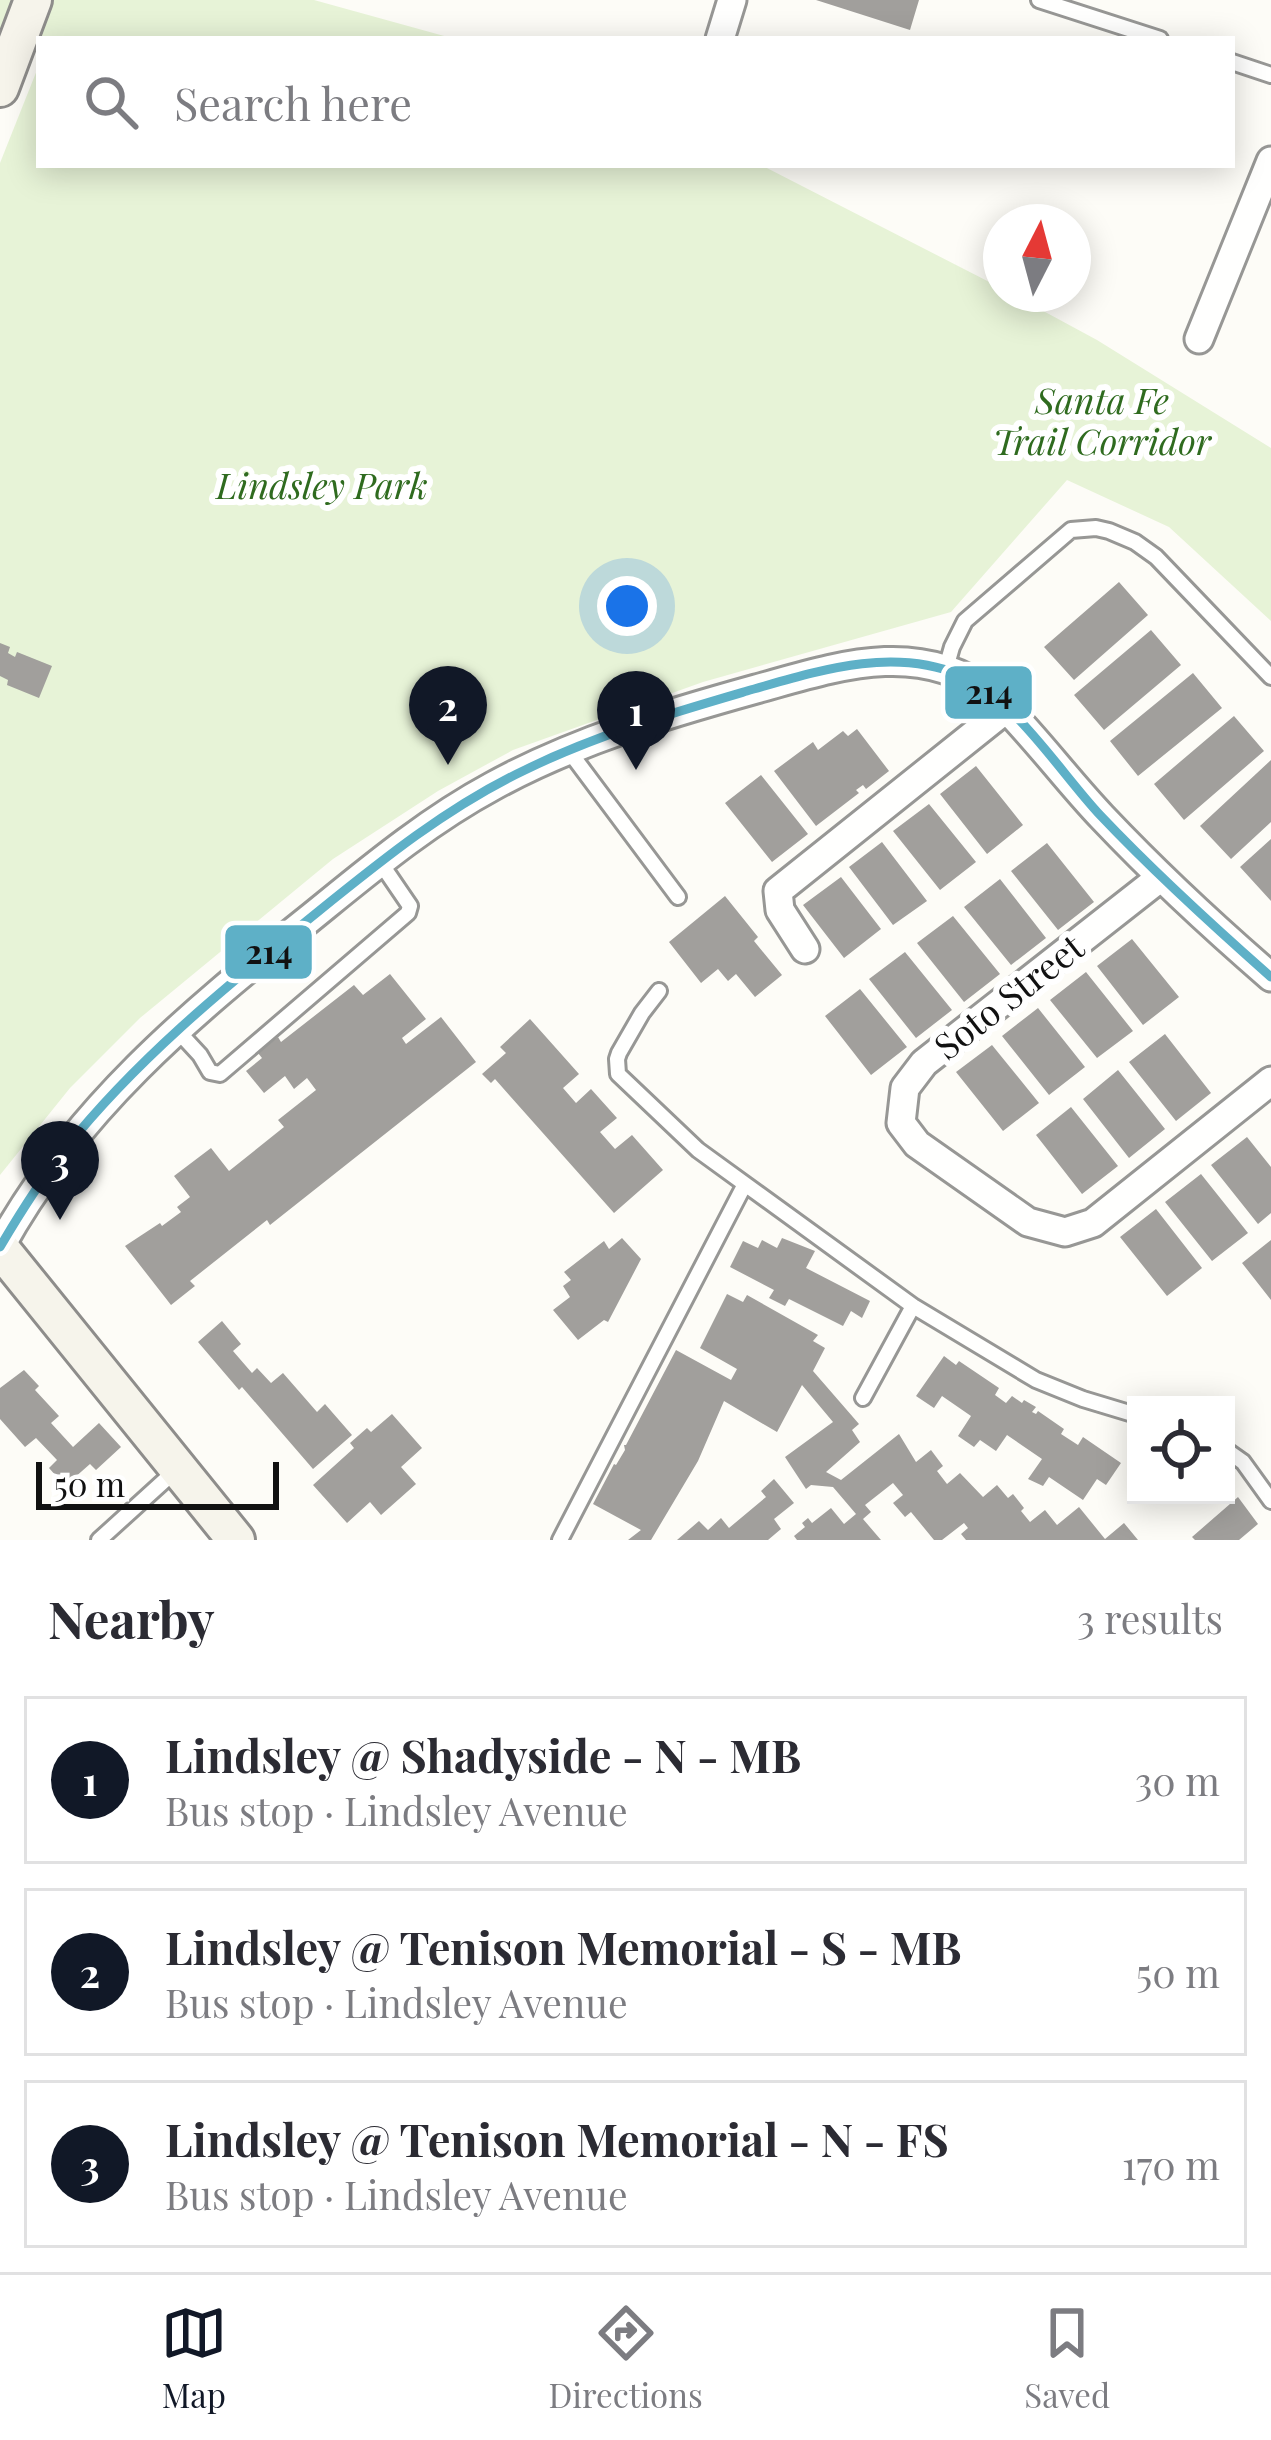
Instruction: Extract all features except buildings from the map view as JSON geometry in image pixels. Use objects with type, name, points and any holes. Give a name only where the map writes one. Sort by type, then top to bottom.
[{"type":"street","points":[[0,88],[33,0]]},
{"type":"street","points":[[721,36],[732,0]]},
{"type":"street","points":[[1198,339],[1271,160]]},
{"type":"street","points":[[236,1540],[0,1247],[70,1143],[132,1071],[176,1029],[380,862],[492,786],[568,751],[679,711],[840,667],[891,660],[946,668],[972,679],[1006,708],[1161,877],[1271,976]]},
{"type":"street","points":[[805,949],[780,910],[778,891],[1006,708]]},
{"type":"street","name":"Soto Street","points":[[1161,877],[923,1063],[905,1088],[901,1123],[917,1144],[1028,1222],[1065,1232],[1093,1223],[1271,1081]]},
{"type":"lane","points":[[1039,0],[1151,36]]},
{"type":"lane","points":[[1235,63],[1271,75]]},
{"type":"lane","points":[[946,668],[965,621],[1070,530],[1096,528],[1135,542],[1156,557],[1271,677]]},
{"type":"lane","points":[[568,751],[678,897]]},
{"type":"lane","points":[[176,1029],[210,1072],[220,1073],[408,913],[410,906],[380,862]]},
{"type":"lane","points":[[658,991],[616,1059],[618,1074],[698,1150],[913,1306],[1036,1380],[1127,1412]]},
{"type":"lane","points":[[560,1540],[745,1184]]},
{"type":"lane","points":[[863,1398],[913,1306]]},
{"type":"lane","points":[[1235,1456],[1271,1501]]},
{"type":"lane","points":[[99,1540],[178,1468]]},
{"type":"green space","points":[[0,0],[314,0],[444,36],[36,36],[0,38]]},
{"type":"green space","name":"Lindsley Park","points":[[36,73],[36,168],[767,168],[983,279],[983,312],[1045,312],[1271,448],[1271,621],[1169,527],[1067,480],[951,612],[703,682],[513,750],[438,791],[333,859],[140,1018],[70,1088],[0,1175],[0,163]]},
{"type":"transit line","name":"214","points":[[0,1247],[65,1149],[150,1056],[244,973],[412,838],[496,785],[579,746],[826,670],[907,663],[960,675],[980,686],[1018,718],[1141,857],[1271,977]]},
{"type":"place","name":"Lindsley @ Tenison Memorial - S - MB","points":[[448,765]]},
{"type":"place","name":"Lindsley @ Shadyside - N - MB","points":[[636,770]]},
{"type":"place","name":"Lindsley @ Tenison Memorial - N - FS","points":[[60,1220]]},
{"type":"park label","name":"Santa Fe Trail Corridor","points":[[1102,422]]}]
